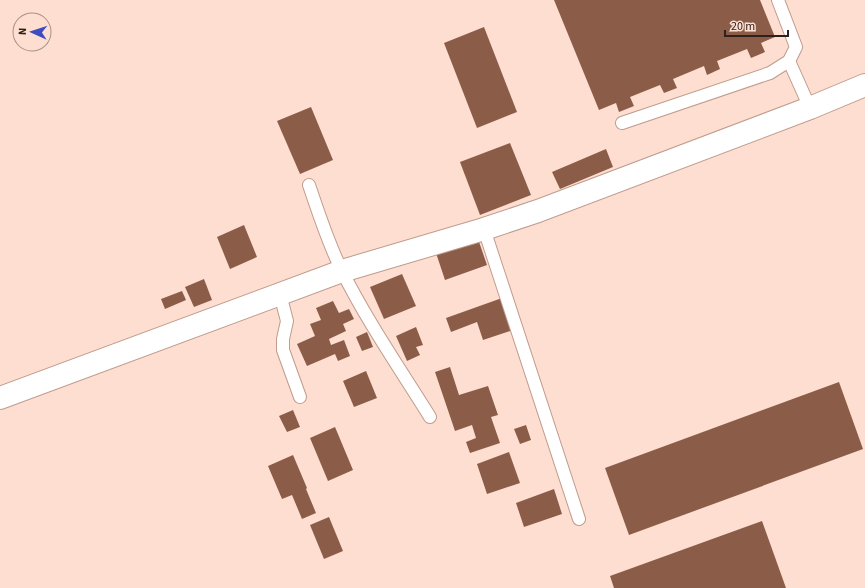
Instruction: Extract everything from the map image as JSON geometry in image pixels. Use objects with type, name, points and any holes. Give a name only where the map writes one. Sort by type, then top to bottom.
[{"type":"street","points":[[0,398],[342,271],[484,229],[545,208],[810,108],[865,85]]},
{"type":"lane","points":[[622,123],[770,73],[790,61],[796,47],[778,0]]},
{"type":"lane","points":[[790,61],[810,108]]},
{"type":"lane","points":[[309,185],[329,241],[342,271],[375,330],[430,417]]},
{"type":"lane","points":[[484,229],[579,519]]},
{"type":"lane","points":[[280,294],[287,322],[283,339],[283,350],[300,397]]},
{"type":"building","points":[[554,0],[760,0],[775,37],[761,43],[765,52],[751,58],[747,49],[717,61],[720,69],[707,75],[704,66],[673,79],[677,88],[664,93],[660,85],[630,97],[634,106],[619,112],[616,103],[599,110]]},
{"type":"building","points":[[484,27],[517,112],[477,128],[444,43]]},
{"type":"building","points":[[311,107],[333,160],[300,174],[277,121]]},
{"type":"building","points":[[510,143],[531,195],[480,215],[460,162]]},
{"type":"building","points":[[606,149],[613,167],[560,189],[552,172]]},
{"type":"building","points":[[244,225],[257,257],[230,269],[217,237]]},
{"type":"building","points":[[477,236],[487,265],[445,280],[435,250]]},
{"type":"building","points":[[402,274],[416,306],[384,319],[370,287]]},
{"type":"building","points":[[204,279],[212,300],[194,307],[185,287]]},
{"type":"building","points":[[182,291],[186,300],[165,309],[161,299]]},
{"type":"building","points":[[502,298],[513,330],[483,340],[477,322],[451,332],[446,318]]},
{"type":"building","points":[[333,301],[339,313],[349,309],[354,319],[343,324],[346,331],[329,339],[331,345],[344,340],[350,356],[338,361],[335,354],[307,366],[297,344],[315,336],[310,324],[321,320],[316,308]]},
{"type":"building","points":[[416,327],[423,345],[416,347],[420,355],[407,361],[396,336]]},
{"type":"building","points":[[367,332],[373,347],[362,351],[356,337]]},
{"type":"building","points":[[450,367],[459,395],[488,386],[498,415],[491,417],[500,443],[470,453],[466,442],[476,438],[472,425],[455,431],[435,372]]},
{"type":"building","points":[[366,371],[377,398],[354,407],[343,381]]},
{"type":"building","points":[[839,382],[863,449],[629,535],[605,468]]},
{"type":"building","points":[[293,410],[300,427],[287,432],[279,416]]},
{"type":"building","points":[[526,425],[531,440],[520,444],[514,429]]},
{"type":"building","points":[[335,427],[353,470],[328,481],[310,438]]},
{"type":"building","points":[[509,452],[520,483],[487,494],[477,464]]},
{"type":"building","points":[[293,455],[316,513],[302,519],[292,495],[282,499],[268,466]]},
{"type":"building","points":[[554,489],[562,514],[524,527],[516,503]]},
{"type":"building","points":[[329,517],[343,551],[324,559],[310,525]]},
{"type":"building","points":[[762,521],[786,588],[614,588],[610,576]]}]
